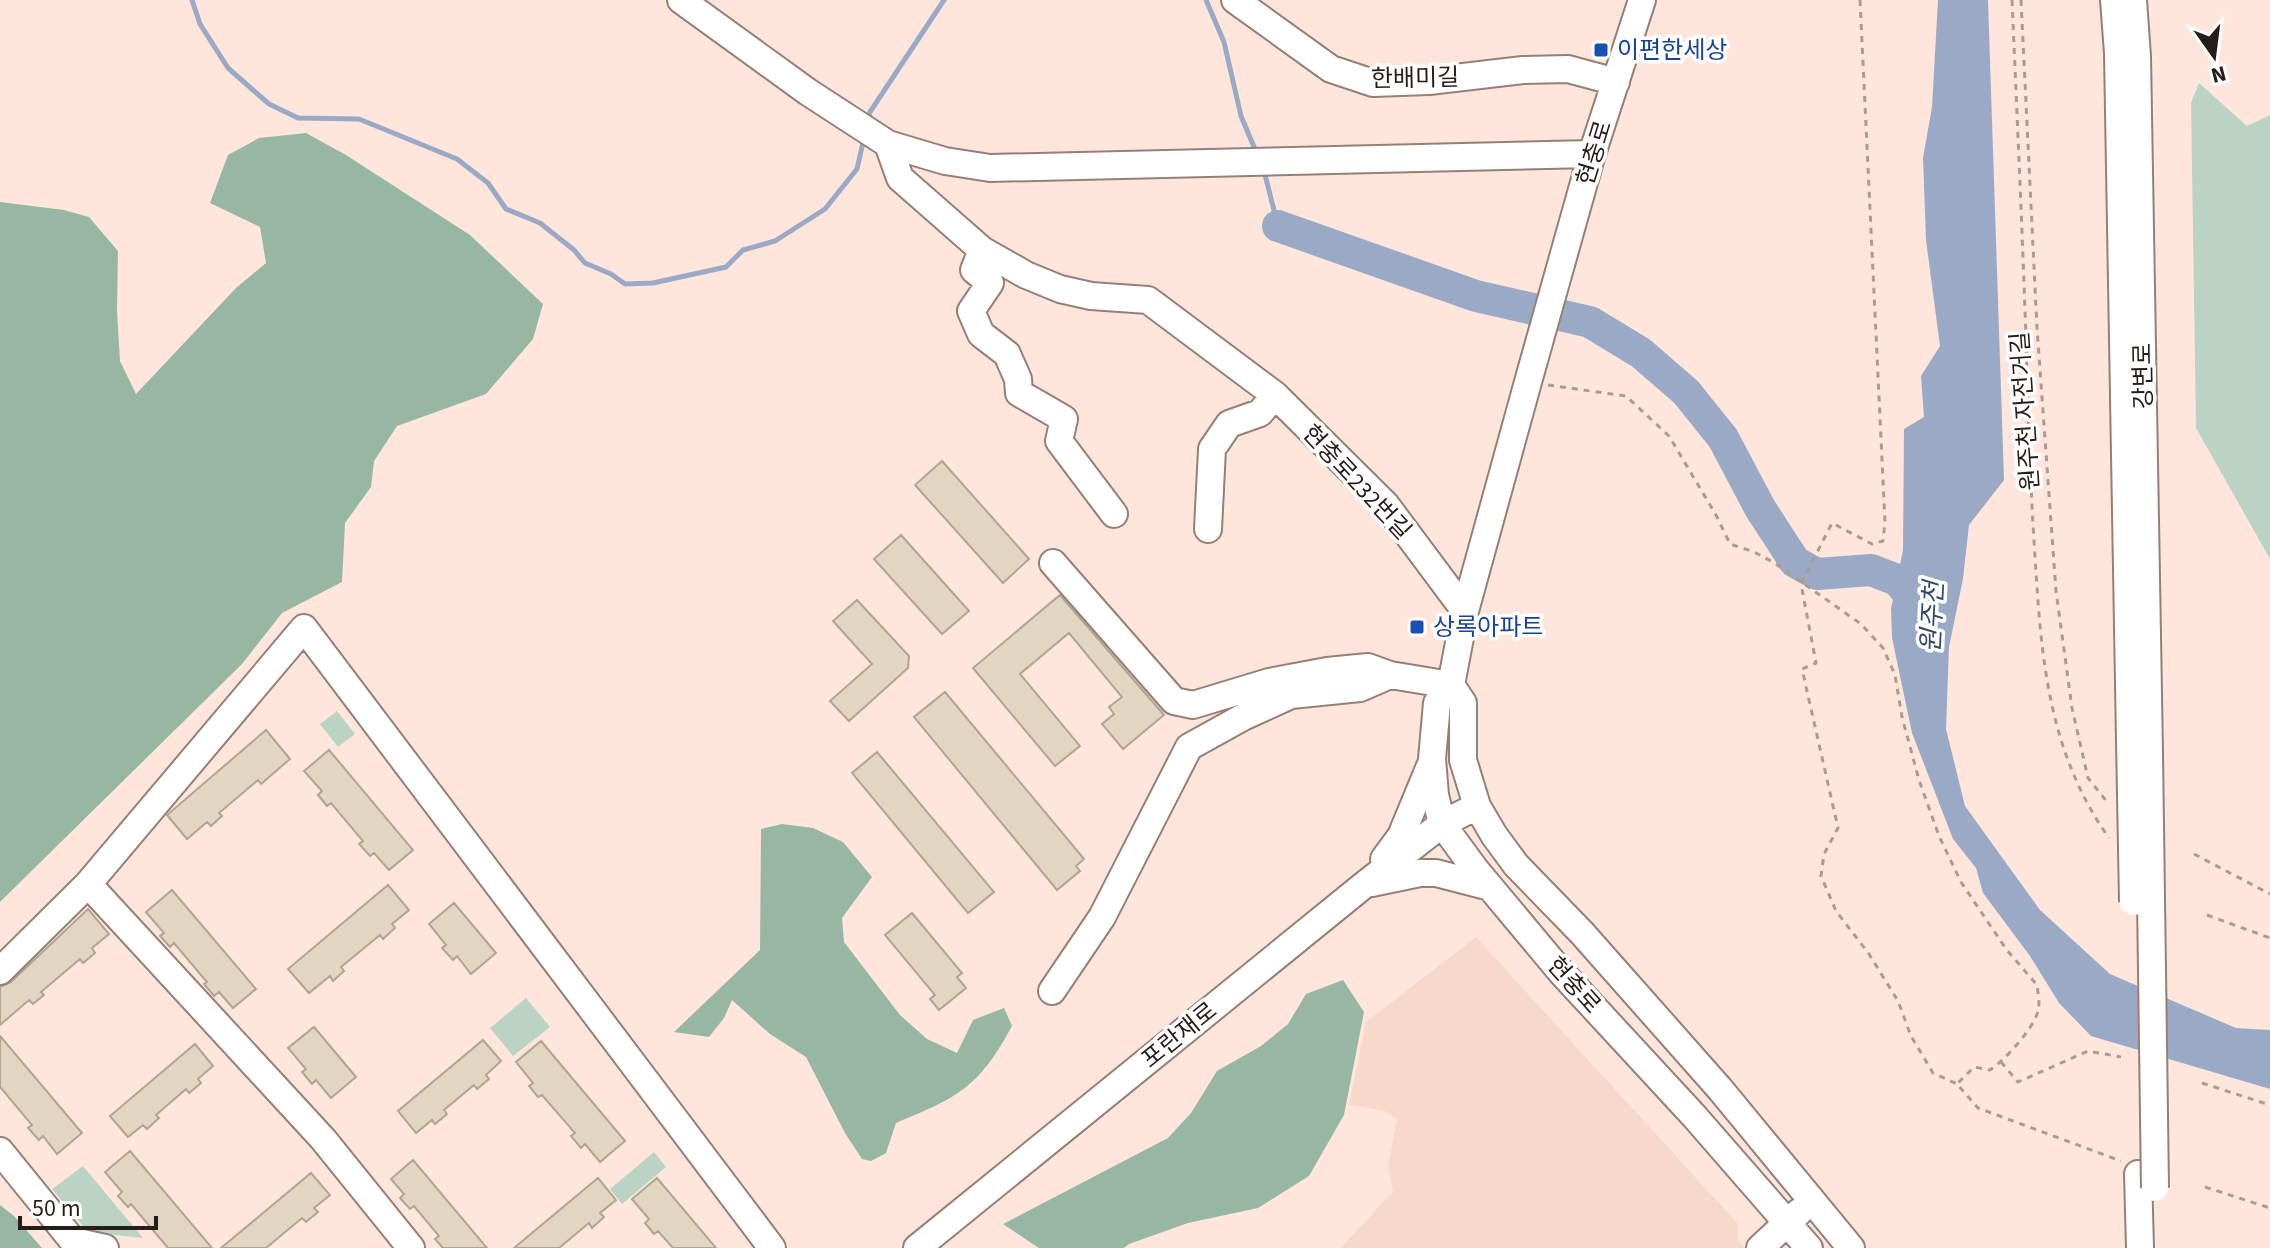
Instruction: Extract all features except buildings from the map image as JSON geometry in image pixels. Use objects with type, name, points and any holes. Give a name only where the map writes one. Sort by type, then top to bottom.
[{"type":"street","points":[[681,0],[808,92],[884,141],[945,161],[990,168],[1592,154]]},
{"type":"street","name":"한배미길","points":[[1235,0],[1331,69],[1373,83],[1568,69],[1616,82]]},
{"type":"street","name":"현충로","points":[[1642,0],[1592,154],[1530,374],[1465,611],[1451,685],[1437,703],[1432,759],[1435,795],[1442,824],[1453,843],[1561,972],[1809,1248]]},
{"type":"street","name":"강변로","points":[[2114,0],[2139,746]]},
{"type":"street","name":"강변로","points":[[2133,0],[2137,56],[2139,746]]},
{"type":"street","name":"현충로232번길","points":[[884,141],[900,178],[982,250],[1026,275],[1060,289],[1091,296],[1148,300],[1275,395],[1386,505],[1465,611]]},
{"type":"street","points":[[982,250],[974,270],[990,283],[971,311],[981,334],[1007,354],[1018,379],[1019,393],[1064,419],[1059,441],[1114,514]]},
{"type":"street","points":[[1208,529],[1212,449],[1229,424],[1260,413],[1275,395]]},
{"type":"street","points":[[1053,563],[1174,701],[1193,705],[1269,682],[1368,667],[1390,675],[1451,685]]},
{"type":"street","points":[[0,971],[88,884],[304,628],[772,1248]]},
{"type":"street","points":[[1052,991],[1102,917],[1189,747],[1291,695],[1360,688],[1390,675]]},
{"type":"street","name":"현충로","points":[[1451,685],[1463,703],[1463,760],[1477,806],[1494,835],[1516,865],[1582,933],[1720,1089],[1851,1248]]},
{"type":"street","points":[[2139,746],[2140,1248]]},
{"type":"street","points":[[1364,885],[1401,836],[1432,759]]},
{"type":"street","name":"포란재로","points":[[917,1248],[1364,885],[1442,824],[1477,806]]},
{"type":"street","points":[[1364,885],[1420,873],[1436,873],[1490,887]]},
{"type":"street","points":[[88,884],[323,1139],[411,1248]]},
{"type":"street","points":[[0,1151],[73,1241],[105,1248]]},
{"type":"street","points":[[2141,1176],[2156,1248]]},
{"type":"street","points":[[1760,1248],[1810,1202]]},
{"type":"path","points":[[1860,0],[1885,522],[1883,541],[1872,544],[1832,523],[1801,584],[1816,663],[1802,669],[1838,828],[1824,854],[1821,876],[1836,911],[1869,954],[1898,1001],[1911,1036],[1933,1073],[1957,1084],[1978,1108],[2141,1176]]},
{"type":"path","points":[[2012,0],[2031,490],[2041,655],[2063,748],[2094,816],[2114,844]]},
{"type":"path","name":"원주천 자전거길","points":[[2021,0],[2037,328],[2056,591],[2072,708],[2088,778],[2113,809]]},
{"type":"path","points":[[1530,374],[1626,396],[1669,436],[1730,544],[1773,562],[1861,624],[1883,648],[1895,675],[1902,717],[1919,780],[1939,836],[1961,882],[2006,949],[2037,985],[2038,1011],[2001,1062],[1990,1070],[1974,1067],[1957,1084]]},
{"type":"path","points":[[2194,854],[2270,894]]},
{"type":"path","points":[[2207,915],[2270,938]]},
{"type":"path","points":[[2001,1062],[2018,1082],[2088,1051],[2121,1057]]},
{"type":"path","points":[[2202,1083],[2270,1105]]},
{"type":"path","points":[[2205,1187],[2270,1208]]},
{"type":"shaded area","points":[[1476,937],[1738,1224],[1738,1240],[1745,1248],[1341,1248],[1393,1191],[1388,1166],[1397,1120],[1385,1111],[1349,1105],[1366,1022]]},
{"type":"green space","points":[[2199,83],[2247,126],[2270,115],[2270,559],[2196,428],[2191,103]]},
{"type":"green space","points":[[306,133],[346,155],[470,235],[543,304],[533,339],[486,394],[397,426],[374,461],[371,487],[345,523],[342,582],[282,613],[242,664],[0,902],[0,202],[64,210],[89,217],[118,251],[120,361],[136,394],[236,288],[266,263],[260,227],[210,203],[228,155],[259,138]]},
{"type":"green space","points":[[337,711],[355,734],[338,747],[320,724]]},
{"type":"green space","points":[[782,824],[813,828],[843,842],[872,877],[842,918],[844,942],[900,1015],[927,1039],[957,1053],[973,1020],[1004,1008],[1012,1026],[977,1077],[952,1097],[896,1123],[886,1153],[871,1161],[862,1159],[845,1133],[806,1057],[770,1034],[732,1000],[724,1018],[709,1037],[674,1032],[760,950],[761,829]]},
{"type":"green space","points":[[1343,980],[1364,1012],[1344,1115],[1309,1176],[1258,1208],[1188,1223],[1124,1248],[1039,1248],[1003,1224],[1168,1138],[1191,1113],[1217,1071],[1261,1046],[1288,1024],[1306,994]]},
{"type":"green space","points":[[526,998],[550,1027],[513,1056],[490,1028]]},
{"type":"green space","points":[[654,1152],[666,1167],[622,1204],[610,1189]]},
{"type":"green space","points":[[83,1166],[143,1238],[88,1232],[52,1189]]},
{"type":"green space","points":[[0,1205],[14,1216],[42,1248],[0,1248]]},
{"type":"water","name":"원주천","points":[[1938,0],[1988,0],[2004,480],[1969,525],[1963,579],[1949,647],[1946,729],[1965,806],[2040,910],[2110,974],[2236,1028],[2270,1030],[2270,1089],[2091,1036],[2059,1003],[2030,956],[1983,893],[1976,868],[1953,839],[1912,733],[1892,638],[1891,609],[1903,550],[1904,429],[1924,417],[1921,376],[1940,346],[1926,240],[1923,158],[1932,107]]},
{"type":"waterway","points":[[192,0],[200,24],[228,68],[269,104],[298,118],[359,119],[457,159],[488,183],[506,209],[540,223],[574,250],[585,263],[625,284],[653,283],[726,267],[743,250],[775,241],[825,209],[857,169],[864,138]]},
{"type":"waterway","points":[[868,120],[870,112],[944,0]]},
{"type":"waterway","points":[[1206,0],[1224,42],[1241,116],[1257,154]]},
{"type":"waterway","points":[[1264,171],[1278,226]]},
{"type":"waterway","name":"원주천","points":[[1278,226],[1476,296],[1590,322],[1641,353],[1686,392],[1723,438],[1760,508],[1795,562],[1817,574],[1871,570],[1897,580],[1924,611]]},
{"type":"place","name":"이편한세상","points":[[1601,50]]},
{"type":"place","name":"상록아파트","points":[[1417,627]]}]
